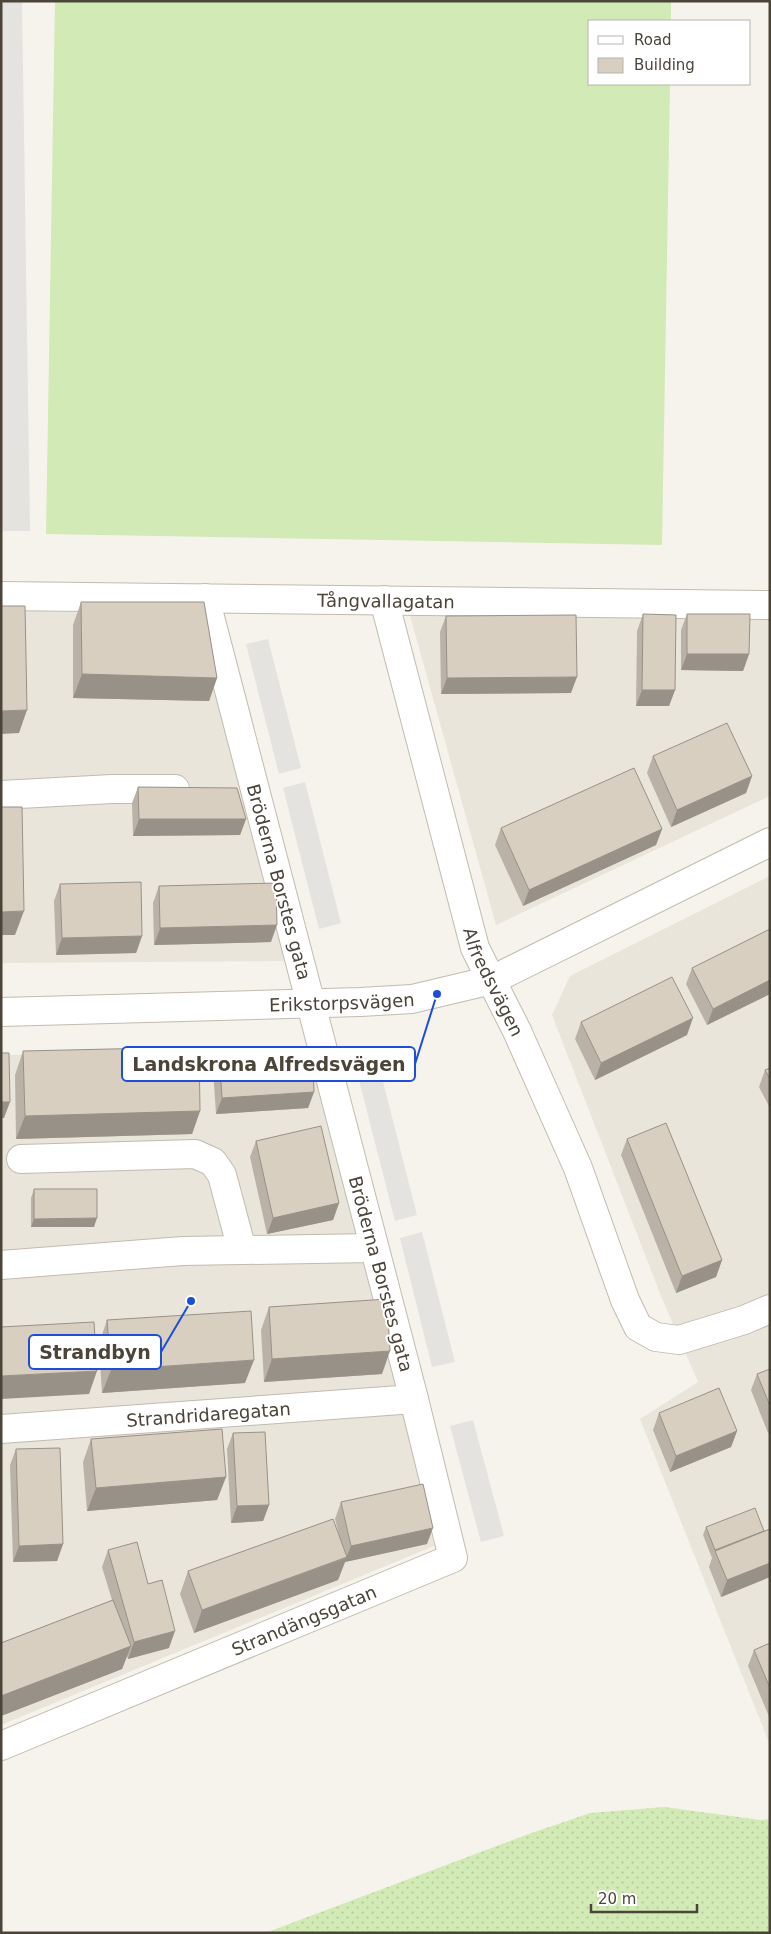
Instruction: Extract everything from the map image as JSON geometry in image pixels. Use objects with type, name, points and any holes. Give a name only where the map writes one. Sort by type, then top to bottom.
[{"type":"street","name":"Tångvallagatan","points":[[1,596],[770,606]]},
{"type":"street","name":"Bröderna Borstes gata","points":[[205,598],[414,1399]]},
{"type":"street","name":"Alfredsvägen","points":[[384,600],[475,948],[517,1031],[578,1168],[625,1300],[638,1327],[656,1338],[679,1340],[744,1320],[770,1309]]},
{"type":"street","points":[[1,795],[112,789],[198,790]]},
{"type":"street","points":[[226,790],[255,790]]},
{"type":"street","name":"Erikstorpsvägen","points":[[1,1012],[412,999],[492,980],[770,842]]},
{"type":"street","points":[[21,1159],[195,1154],[213,1162],[222,1175],[242,1250]]},
{"type":"street","points":[[1,1264],[183,1251],[374,1248]]},
{"type":"street","name":"Strandridaregatan","points":[[1,1428],[414,1399]]},
{"type":"street","name":"Strandängsgatan","points":[[1,1746],[453,1558],[414,1399]]},
{"type":"shaded area","points":[[1,1],[22,1],[30,531],[1,531]]},
{"type":"shaded area","points":[[1,610],[201,616],[290,961],[1,963]]},
{"type":"shaded area","points":[[409,612],[770,616],[770,796],[496,925]]},
{"type":"shaded area","points":[[268,639],[301,768],[279,774],[246,644]]},
{"type":"shaded area","points":[[305,782],[341,923],[319,929],[283,788]]},
{"type":"shaded area","points":[[770,876],[770,1745],[640,1419],[698,1382],[661,1296],[552,1015],[570,976]]},
{"type":"shaded area","points":[[325,1050],[434,1546],[1,1725],[1,1055]]},
{"type":"shaded area","points":[[381,1074],[417,1215],[395,1221],[359,1080]]},
{"type":"shaded area","points":[[422,1232],[455,1362],[432,1367],[400,1238]]},
{"type":"shaded area","points":[[473,1420],[504,1536],[481,1542],[450,1426]]},
{"type":"green space","points":[[55,1],[671,1],[671,20],[588,20],[588,85],[670,85],[662,545],[46,534]]},
{"type":"green space","points":[[664,1807],[761,1820],[770,1819],[770,1933],[265,1933],[526,1835],[590,1813]]},
{"type":"building","points":[[81,602],[204,602],[217,678],[82,674]]},
{"type":"building","points":[[1,606],[25,606],[27,710],[1,711]]},
{"type":"building","points":[[643,614],[676,615],[675,690],[642,690]]},
{"type":"building","points":[[687,614],[750,614],[749,654],[687,654]]},
{"type":"building","points":[[576,615],[577,677],[447,678],[446,616]]},
{"type":"building","points":[[727,723],[752,776],[677,810],[653,756]]},
{"type":"building","points":[[634,768],[662,829],[529,890],[501,828]]},
{"type":"building","points":[[138,787],[237,788],[246,819],[139,819]]},
{"type":"building","points":[[1,807],[22,807],[24,911],[1,912]]},
{"type":"building","points":[[141,882],[142,936],[62,938],[60,884]]},
{"type":"building","points":[[276,883],[277,925],[160,928],[159,886]]},
{"type":"building","points":[[770,929],[770,980],[713,1009],[692,968]]},
{"type":"building","points":[[672,977],[693,1018],[601,1063],[581,1022]]},
{"type":"building","points":[[199,1047],[200,1111],[25,1116],[23,1051]]},
{"type":"building","points":[[312,1047],[314,1092],[222,1098],[219,1053]]},
{"type":"building","points":[[1,1053],[9,1053],[10,1102],[1,1102]]},
{"type":"building","points":[[770,1068],[770,1079],[765,1070]]},
{"type":"building","points":[[666,1123],[722,1260],[682,1276],[627,1139]]},
{"type":"building","points":[[321,1126],[339,1203],[273,1218],[256,1141]]},
{"type":"building","points":[[34,1189],[97,1189],[97,1218],[34,1219]]},
{"type":"building","points":[[387,1299],[390,1351],[272,1359],[269,1307]]},
{"type":"building","points":[[251,1311],[254,1360],[111,1370],[107,1320]]},
{"type":"building","points":[[94,1322],[97,1371],[1,1376],[1,1327]]},
{"type":"building","points":[[770,1369],[770,1406],[757,1374]]},
{"type":"building","points":[[719,1388],[737,1431],[676,1456],[659,1413]]},
{"type":"building","points":[[222,1429],[226,1477],[96,1488],[91,1439]]},
{"type":"building","points":[[265,1432],[269,1505],[237,1506],[233,1433]]},
{"type":"building","points":[[60,1448],[63,1544],[19,1546],[16,1449]]},
{"type":"building","points":[[423,1484],[433,1528],[351,1546],[341,1502]]},
{"type":"building","points":[[755,1508],[764,1531],[715,1550],[706,1527]]},
{"type":"building","points":[[333,1519],[347,1557],[202,1610],[188,1571]]},
{"type":"building","points":[[770,1529],[770,1563],[727,1580],[715,1551]]},
{"type":"building","points":[[137,1542],[148,1584],[162,1580],[175,1631],[134,1642],[108,1550]]},
{"type":"building","points":[[113,1600],[131,1646],[1,1696],[1,1643]]},
{"type":"building","points":[[770,1643],[770,1688],[754,1650]]},
{"type":"place","name":"Landskrona Alfredsvägen","points":[[437,994]]},
{"type":"place","name":"Strandbyn","points":[[191,1301]]}]
